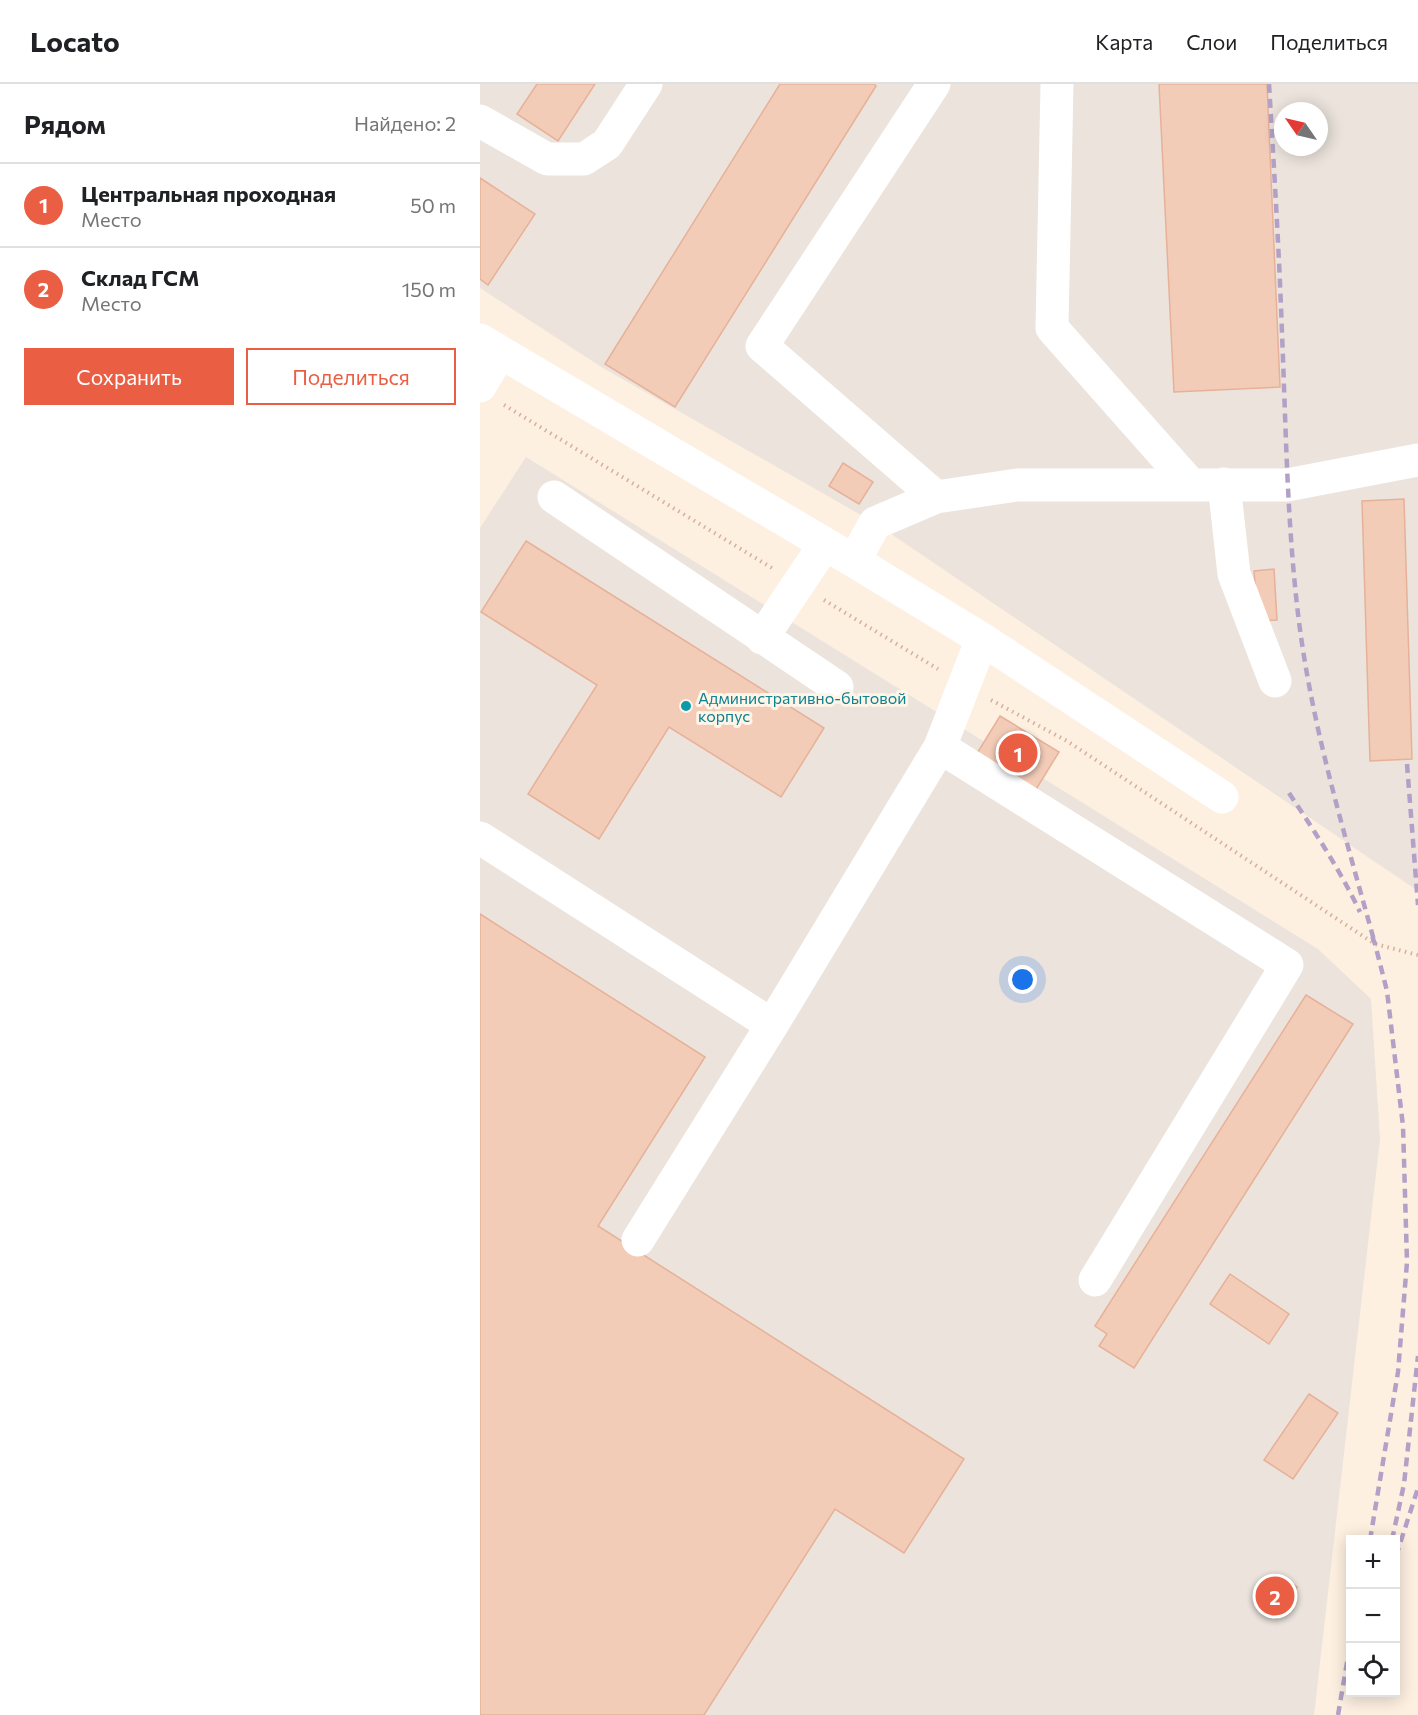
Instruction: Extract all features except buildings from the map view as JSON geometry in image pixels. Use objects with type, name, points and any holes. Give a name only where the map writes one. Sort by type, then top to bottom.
[{"type":"street","points":[[480,121],[547,159],[584,159],[607,144],[646,84]]},
{"type":"street","points":[[934,84],[762,346],[936,497]]},
{"type":"street","points":[[1057,84],[1052,328],[1191,485]]},
{"type":"street","points":[[480,386],[490,347],[982,639],[1222,796]]},
{"type":"street","points":[[854,561],[875,523],[936,497],[1017,485],[1287,485],[1418,460]]},
{"type":"street","points":[[1224,484],[1234,574],[1275,681]]},
{"type":"street","points":[[554,497],[837,687]]},
{"type":"street","points":[[762,638],[825,544]]},
{"type":"street","points":[[638,1240],[772,1025],[940,747],[982,639]]},
{"type":"street","points":[[940,747],[1287,965],[1095,1280]]},
{"type":"street","points":[[480,838],[772,1025]]},
{"type":"shaded area","points":[[480,84],[1418,84],[1418,891],[875,523],[603,368],[480,288]]},
{"type":"shaded area","points":[[526,457],[1318,949],[1371,999],[1380,1139],[1314,1715],[480,1715],[480,528]]},
{"type":"railway","points":[[1269,84],[1289,514],[1299,622],[1322,744],[1375,944]]},
{"type":"railway","points":[[1407,764],[1418,905]]},
{"type":"railway","points":[[1289,793],[1336,866],[1360,912]]},
{"type":"railway","points":[[1371,1535],[1398,1372],[1407,1262],[1403,1126],[1387,991],[1372,936]]},
{"type":"railway","points":[[1393,1535],[1404,1484],[1418,1356]]},
{"type":"railway","points":[[1400,1544],[1418,1488]]},
{"type":"railway","points":[[1338,1715],[1346,1668]]},
{"type":"place","name":"Административно-бытовой корпус","points":[[686,706]]},
{"type":"place","name":"Центральная проходная","points":[[1018,753]]},
{"type":"place","name":"Склад ГСМ","points":[[1275,1596]]}]
